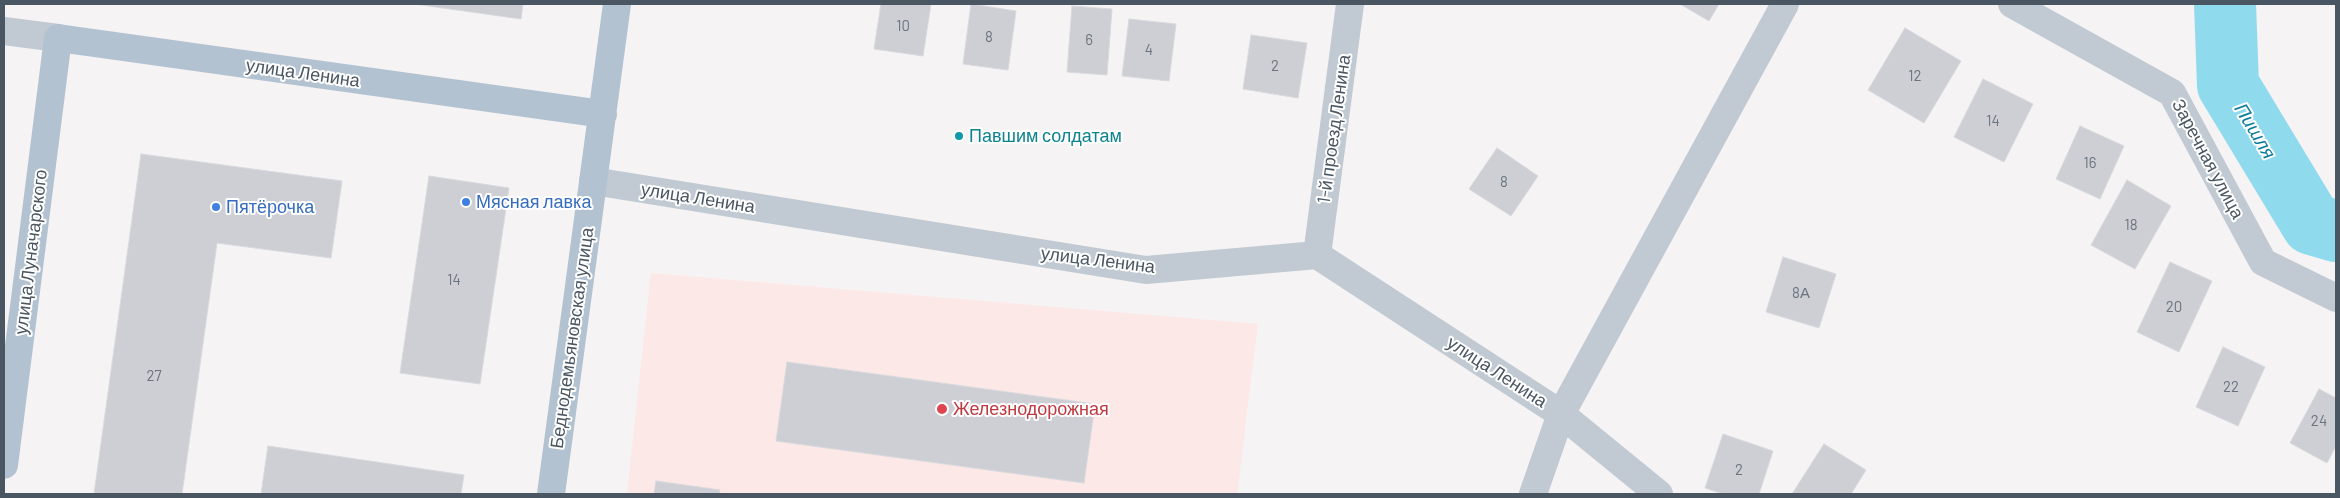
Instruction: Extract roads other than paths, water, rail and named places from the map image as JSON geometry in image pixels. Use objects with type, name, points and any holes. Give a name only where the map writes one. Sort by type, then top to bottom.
[{"type":"main road","name":"Беднодемьяновская улица","points":[[551,494],[617,4]]},
{"type":"main road","name":"улица Ленина","points":[[58,38],[603,114]]},
{"type":"main road","name":"улица Луначарского","points":[[4,464],[58,38]]},
{"type":"street","name":"1-й проезд Ленина","points":[[1317,254],[1350,4]]},
{"type":"street","points":[[1533,494],[1561,414],[1785,4]]},
{"type":"street","name":"Заречная улица","points":[[2012,4],[2172,93],[2262,262],[2336,298]]},
{"type":"street","name":"улица Ленина","points":[[4,30],[58,38]]},
{"type":"street","name":"улица Ленина","points":[[593,181],[1146,270],[1317,254],[1561,414],[1659,494]]},
{"type":"waterway","name":"Пишля","points":[[2225,4],[2228,85],[2312,224],[2336,231]]},
{"type":"place","name":"Павшим солдатам","points":[[959,136]]},
{"type":"place","name":"Мясная лавка","points":[[466,202]]},
{"type":"place","name":"Пятёрочка","points":[[216,207]]},
{"type":"place","name":"Железнодорожная","points":[[942,409]]}]
